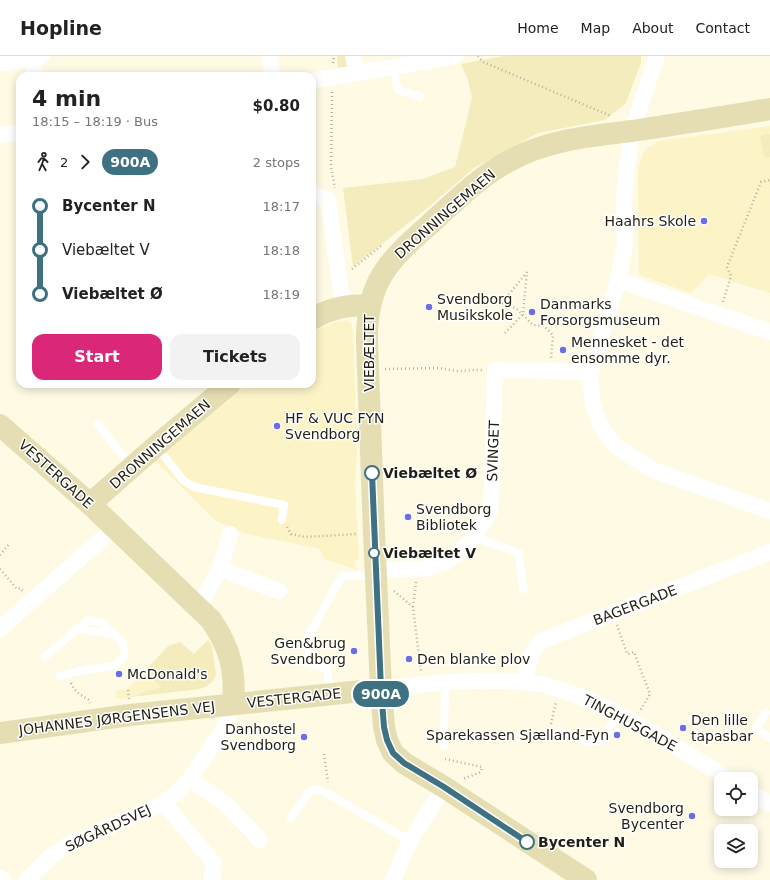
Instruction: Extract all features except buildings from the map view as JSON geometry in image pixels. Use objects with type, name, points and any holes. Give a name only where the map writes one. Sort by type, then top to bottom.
[{"type":"street","points":[[270,56],[272,72]]},
{"type":"street","points":[[353,56],[357,73]]},
{"type":"street","points":[[316,80],[455,56]]},
{"type":"street","points":[[656,56],[632,131],[625,190],[625,244],[618,280],[590,373],[593,404],[602,428],[618,448],[653,470],[770,511]]},
{"type":"street","points":[[0,64],[37,57],[35,72]]},
{"type":"street","name":"DRONNINGEMAEN","points":[[369,306],[381,275],[400,250],[494,170],[529,151],[548,145],[596,135],[632,131],[770,109]]},
{"type":"street","points":[[0,136],[16,133]]},
{"type":"street","points":[[316,196],[328,200],[343,306]]},
{"type":"street","points":[[618,280],[770,332]]},
{"type":"street","points":[[316,317],[343,306],[369,306]]},
{"type":"street","name":"VIEBÆLTET","points":[[369,306],[367,335],[375,573],[381,689]]},
{"type":"street","points":[[495,370],[590,373]]},
{"type":"street","name":"SVINGET","points":[[375,573],[418,569],[444,563],[459,553],[474,537],[490,511],[495,370]]},
{"type":"street","name":"DRONNINGEMAEN","points":[[90,504],[225,388]]},
{"type":"street","name":"VESTERGADE","points":[[0,425],[90,504],[199,607],[215,625],[222,635],[229,651],[234,677],[233,704],[381,689]]},
{"type":"street","points":[[199,607],[220,569],[230,534]]},
{"type":"street","points":[[0,629],[103,538]]},
{"type":"street","name":"BAGERGADE","points":[[524,682],[532,653],[541,641],[770,552]]},
{"type":"street","points":[[220,569],[279,591]]},
{"type":"street","name":"TINGHUSGADE","points":[[381,689],[485,681],[524,682],[559,690],[582,697],[617,714],[717,772]]},
{"type":"street","points":[[381,689],[384,727],[387,740],[393,753],[404,763],[443,786],[586,880]]},
{"type":"street","name":"JOHANNES JØRGENSENS VEJ","points":[[0,732],[123,716],[233,704]]},
{"type":"street","name":"SØGÅRDSVEJ","points":[[27,880],[52,856],[69,844],[164,803],[179,791],[190,779],[222,731],[233,704]]},
{"type":"street","points":[[190,779],[226,803],[260,840]]},
{"type":"street","points":[[393,880],[410,841],[443,786]]},
{"type":"street","points":[[164,803],[214,863],[212,880]]},
{"type":"lane","points":[[393,67],[398,90],[420,96]]},
{"type":"lane","points":[[98,424],[132,467]]},
{"type":"lane","points":[[156,446],[184,481],[194,487],[284,505],[282,520]]},
{"type":"lane","points":[[474,537],[519,553],[523,589]]},
{"type":"lane","points":[[330,694],[327,669],[305,662],[310,651],[304,644],[342,576],[375,573]]},
{"type":"lane","points":[[46,657],[88,620],[102,623],[123,643],[124,655],[117,664],[109,667],[90,669],[60,676]]},
{"type":"lane","points":[[444,746],[445,683]]},
{"type":"lane","points":[[766,713],[756,728],[770,738]]},
{"type":"lane","points":[[559,731],[588,742],[603,740],[617,714]]},
{"type":"lane","points":[[291,818],[309,792],[316,789],[325,792],[410,841]]},
{"type":"path","points":[[478,56],[482,62],[613,117],[632,131]]},
{"type":"path","points":[[332,78],[331,167],[335,190]]},
{"type":"path","points":[[719,314],[731,276],[727,267],[734,248],[761,182],[770,180]]},
{"type":"path","points":[[340,281],[350,271],[349,264]]},
{"type":"path","points":[[505,333],[523,314],[527,272],[501,303],[517,309],[523,314],[533,325],[544,326],[553,335],[550,371]]},
{"type":"path","points":[[387,369],[439,368],[456,371],[495,370]]},
{"type":"path","points":[[282,520],[291,534],[305,537],[374,532]]},
{"type":"path","points":[[0,555],[10,544]]},
{"type":"path","points":[[0,569],[17,589],[20,588],[31,601]]},
{"type":"path","points":[[418,569],[413,607],[423,685]]},
{"type":"path","points":[[612,614],[627,654],[634,652],[650,694],[641,709]]},
{"type":"path","points":[[71,686],[81,696]]},
{"type":"path","points":[[559,690],[550,727],[559,731]]},
{"type":"path","points":[[324,754],[328,783],[325,792]]},
{"type":"path","points":[[443,786],[474,776],[481,772],[482,767],[445,760]]},
{"type":"shaded area","points":[[337,56],[349,56],[350,61],[346,67],[338,68]]},
{"type":"shaded area","points":[[504,56],[641,56],[641,63],[626,103],[605,120],[538,133],[474,168],[430,206],[353,267],[343,188],[423,179],[455,167],[472,98],[468,80],[461,64]]},
{"type":"shaded area","name":"Haahrs Skole","points":[[770,126],[770,293],[709,274],[691,293],[639,275],[638,168],[643,153],[647,148],[659,141]]},
{"type":"shaded area","points":[[770,134],[770,157],[767,158],[764,156],[760,137],[762,135]]},
{"type":"shaded area","name":"HF & VUC FYN Svendborg","points":[[346,320],[351,323],[353,334],[357,450],[355,487],[359,560],[355,560],[355,567],[357,567],[357,570],[324,559],[320,549],[243,533],[216,521],[155,461],[244,388],[316,388],[316,330],[333,323]]},
{"type":"shaded area","points":[[208,640],[212,646],[216,675],[210,684],[200,689],[139,696],[136,695],[161,687],[145,671],[168,646],[180,642],[194,654]]},
{"type":"shaded area","points":[[145,671],[161,687],[137,695],[139,696],[117,699],[116,691],[128,689]]},
{"type":"bus line","name":"900A","points":[[372,473],[381,689],[384,727],[387,740],[393,753],[404,763],[444,787],[527,842]]},
{"type":"place","name":"Haahrs Skole","points":[[704,221]]},
{"type":"place","name":"Svendborg Musikskole","points":[[429,307]]},
{"type":"place","name":"Danmarks Forsorgsmuseum","points":[[532,312]]},
{"type":"place","name":"Mennesket - det ensomme dyr.","points":[[563,350]]},
{"type":"place","name":"HF & VUC FYN Svendborg","points":[[277,426]]},
{"type":"place","name":"Viebæltet Ø","points":[[372,473]]},
{"type":"place","name":"Svendborg Bibliotek","points":[[408,517]]},
{"type":"place","name":"Viebæltet V","points":[[374,553]]},
{"type":"place","name":"Gen&brug Svendborg","points":[[354,651]]},
{"type":"place","name":"Den blanke plov","points":[[409,659]]},
{"type":"place","name":"McDonald's","points":[[119,674]]},
{"type":"place","name":"Den lille tapasbar","points":[[683,728]]},
{"type":"place","name":"Sparekassen Sjælland-Fyn","points":[[617,735]]},
{"type":"place","name":"Danhostel Svendborg","points":[[304,737]]},
{"type":"place","name":"Svendborg Bycenter","points":[[692,816]]},
{"type":"place","name":"Bycenter N","points":[[527,842]]}]
